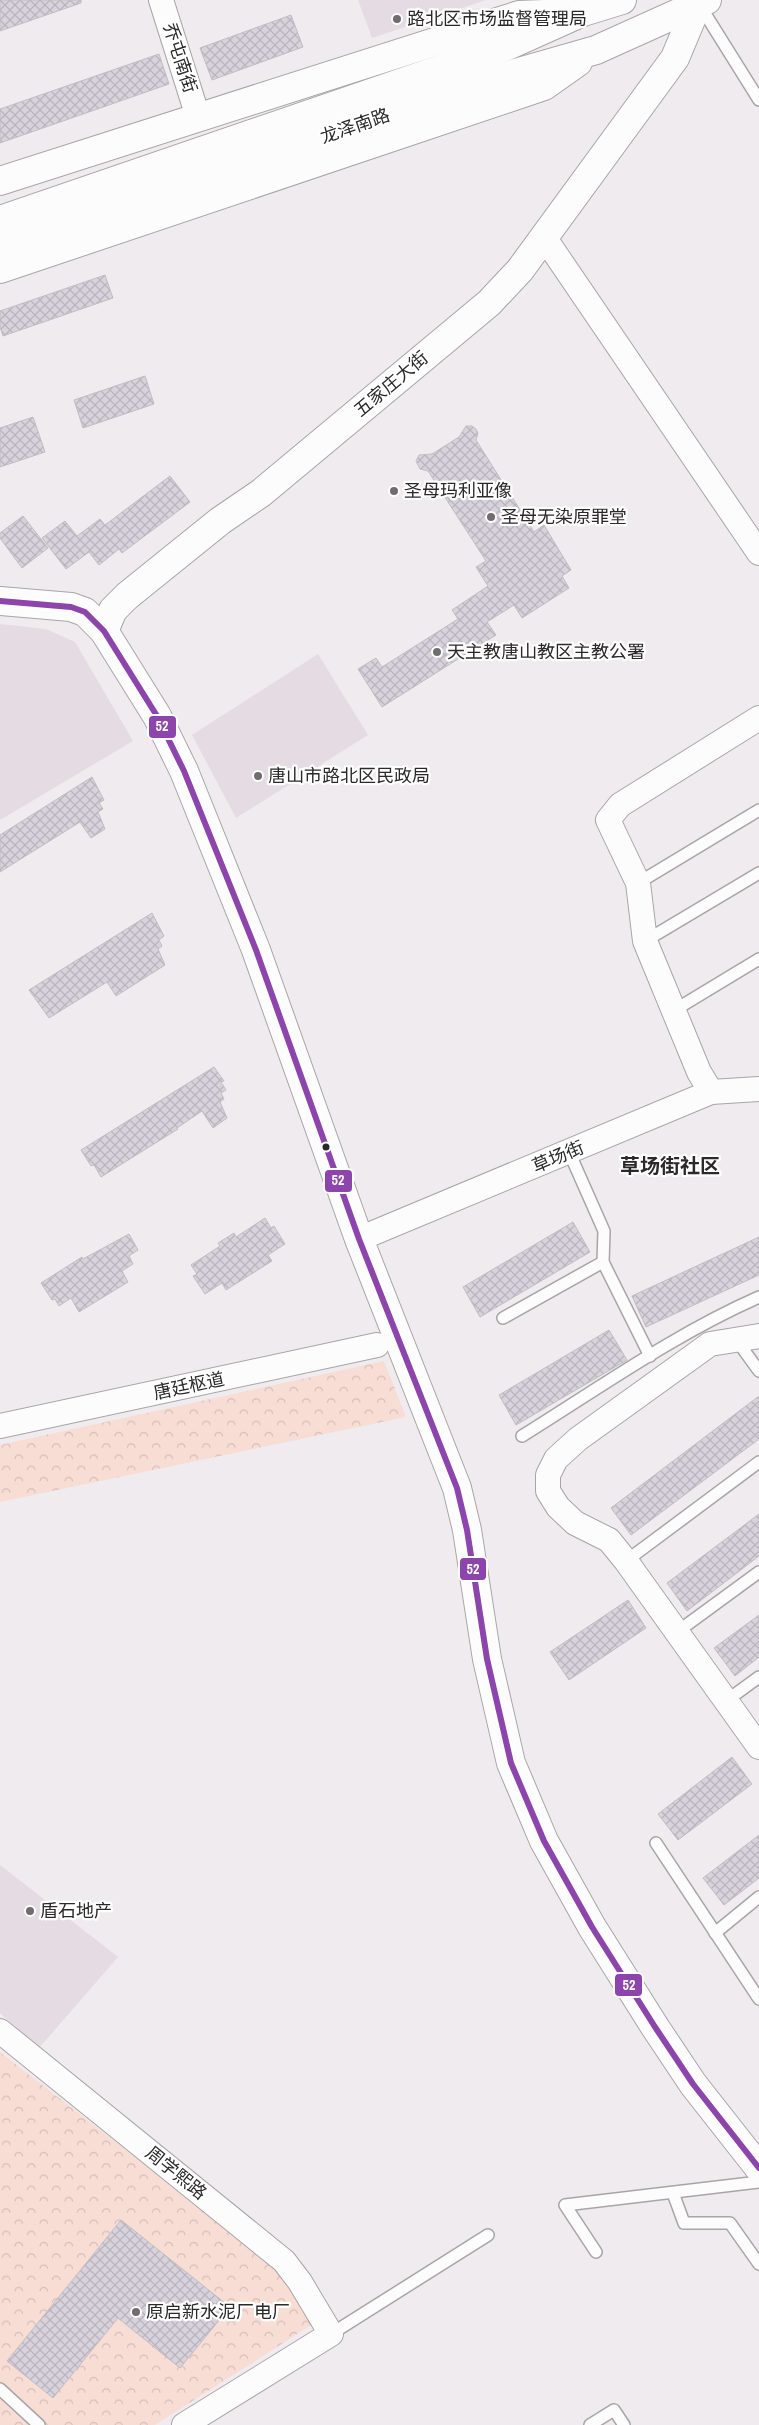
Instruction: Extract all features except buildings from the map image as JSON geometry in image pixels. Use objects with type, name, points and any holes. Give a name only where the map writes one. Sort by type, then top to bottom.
[{"type":"street","name":"乔屯南街","points":[[161,0],[198,117]]},
{"type":"street","name":"龙泽南路","points":[[0,220],[506,48],[584,12],[622,0]]},
{"type":"street","name":"龙泽南路","points":[[0,245],[501,77],[596,50],[702,1]]},
{"type":"street","name":"五家庄大街","points":[[104,631],[113,610],[127,596],[220,521],[261,493],[489,303],[520,270],[675,58],[702,1]]},
{"type":"street","points":[[0,181],[519,15],[524,7],[584,12]]},
{"type":"street","points":[[0,269],[544,86],[596,50]]},
{"type":"street","points":[[544,236],[759,553]]},
{"type":"street","points":[[0,601],[70,607],[85,612],[104,631],[156,716],[184,771],[256,950],[359,1239],[457,1488],[467,1530],[487,1659],[511,1763],[544,1841],[592,1927],[693,2084],[759,2168]]},
{"type":"street","points":[[711,1092],[699,1072],[646,941],[638,883],[608,820],[620,806],[759,718]]},
{"type":"street","name":"草场街","points":[[359,1239],[711,1092],[759,1090]]},
{"type":"street","points":[[759,1336],[735,1338],[710,1344],[578,1439],[556,1459],[548,1475],[548,1491],[558,1507],[575,1523],[609,1540],[759,1747]]},
{"type":"street","name":"唐廷枢道","points":[[0,1426],[377,1345]]},
{"type":"street","name":"周学熙路","points":[[0,2031],[284,2261],[300,2282],[332,2334]]},
{"type":"street","points":[[184,2425],[332,2334]]},
{"type":"lane","points":[[702,1],[759,100]]},
{"type":"lane","points":[[638,883],[759,810]]},
{"type":"lane","points":[[646,941],[759,873]]},
{"type":"lane","points":[[673,1011],[759,959]]},
{"type":"lane","points":[[569,1152],[604,1231],[603,1262],[650,1356]]},
{"type":"lane","points":[[503,1318],[603,1262]]},
{"type":"lane","points":[[522,1436],[650,1356],[728,1311],[759,1297]]},
{"type":"lane","points":[[735,1338],[759,1371]]},
{"type":"lane","points":[[626,1561],[759,1462]]},
{"type":"lane","points":[[677,1632],[759,1572]]},
{"type":"lane","points":[[726,1701],[759,1677]]},
{"type":"lane","points":[[656,1843],[759,1999]]},
{"type":"lane","points":[[715,1933],[759,1897]]},
{"type":"lane","points":[[596,2252],[565,2206],[759,2182]]},
{"type":"lane","points":[[673,2193],[684,2223],[730,2223],[759,2264]]},
{"type":"lane","points":[[332,2334],[488,2235]]},
{"type":"lane","points":[[0,2389],[39,2425]]},
{"type":"lane","points":[[590,2425],[614,2410],[624,2425]]},
{"type":"shaded area","name":"路北区市场监督管理局","points":[[358,0],[486,0],[372,38]]},
{"type":"shaded area","points":[[0,624],[46,629],[75,642],[133,741],[0,820]]},
{"type":"shaded area","name":"唐山市路北区民政局","points":[[318,654],[368,735],[236,818],[192,735]]},
{"type":"shaded area","name":"盾石地产","points":[[0,1865],[118,1957],[39,2048],[0,2013]]},
{"type":"green space","points":[[384,1361],[406,1417],[0,1502],[0,1445]]},
{"type":"green space","points":[[0,2052],[265,2258],[296,2288],[316,2322],[155,2425],[0,2425]]},
{"type":"transit line","name":"52","points":[[0,601],[71,607],[85,612],[104,631],[157,716],[184,771],[256,950],[359,1239],[457,1488],[467,1530],[487,1659],[511,1763],[544,1841],[592,1927],[693,2084],[759,2168]]},
{"type":"place","name":"路北区市场监督管理局","points":[[397,19]]},
{"type":"place","name":"圣母玛利亚像","points":[[394,491]]},
{"type":"place","name":"圣母无染原罪堂","points":[[491,517]]},
{"type":"place","name":"天主教唐山教区主教公署","points":[[437,652]]},
{"type":"place","name":"唐山市路北区民政局","points":[[258,776]]},
{"type":"place","name":"盾石地产","points":[[30,1911]]},
{"type":"place","name":"原启新水泥厂电厂","points":[[136,2312]]},
{"type":"district","name":"草场街社区","points":[[670,1166]]}]
